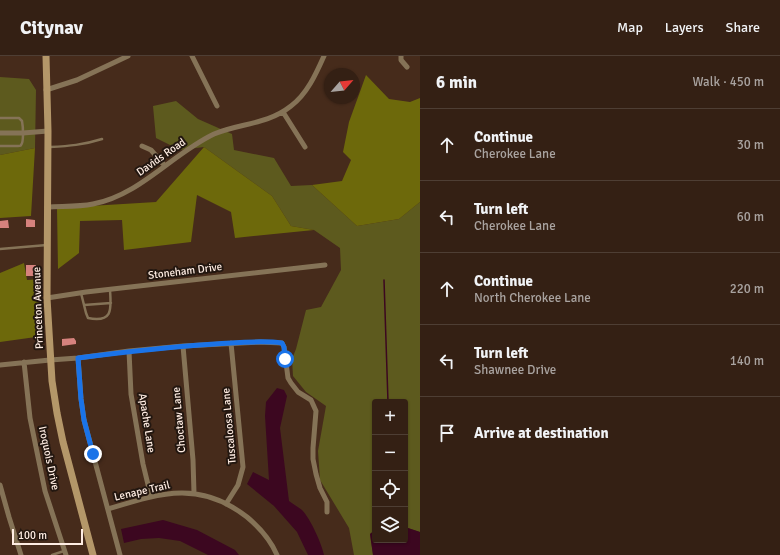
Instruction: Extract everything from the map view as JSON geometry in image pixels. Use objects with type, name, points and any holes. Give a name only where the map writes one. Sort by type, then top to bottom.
[{"type":"main road","name":"Princeton Avenue","points":[[46,56],[48,131],[47,298],[50,360],[56,407],[63,442],[93,555]]},
{"type":"street","points":[[46,90],[77,80],[128,56]]},
{"type":"street","points":[[192,56],[217,106]]},
{"type":"street","name":"Davids Road","points":[[47,207],[93,204],[119,195],[138,185],[213,135],[231,128],[266,120],[283,112],[292,106],[308,88],[324,56]]},
{"type":"street","points":[[401,56],[401,60],[407,67]]},
{"type":"street","points":[[283,112],[305,147]]},
{"type":"street","points":[[0,133],[48,131]]},
{"type":"street","points":[[142,146],[151,150],[165,166]]},
{"type":"street","name":"Stoneham Drive","points":[[47,298],[110,289],[325,265]]},
{"type":"street","points":[[0,365],[183,346],[231,343],[282,343],[284,347],[288,378],[298,392],[311,400],[316,411],[312,448],[313,459],[320,488],[327,502],[327,512]]},
{"type":"street","name":"Tuscaloosa Lane","points":[[226,504],[238,485],[243,466],[231,343]]},
{"type":"street","name":"Choctaw Lane","points":[[183,346],[193,460],[194,493]]},
{"type":"street","name":"Apache Lane","points":[[129,351],[131,394],[143,464],[151,497]]},
{"type":"street","points":[[78,358],[84,420],[120,555]]},
{"type":"street","name":"Iroquois Drive","points":[[24,362],[30,418],[45,491],[65,553]]},
{"type":"street","points":[[0,485],[21,555]]},
{"type":"street","name":"Lenape Trail","points":[[108,510],[151,497],[169,494],[194,493],[206,496],[220,501],[237,510],[253,522],[266,537],[278,555]]},
{"type":"lane","points":[[0,118],[19,118],[22,121],[23,133],[21,146],[0,146]]},
{"type":"lane","points":[[47,147],[87,144],[102,139]]},
{"type":"lane","points":[[0,249],[47,245]]},
{"type":"lane","points":[[81,293],[88,318],[103,318],[108,315],[111,308],[110,289]]},
{"type":"lane","points":[[84,305],[111,303]]},
{"type":"lane","points":[[52,555],[65,553]]},
{"type":"shaded area","points":[[366,75],[389,99],[410,102],[420,98],[420,202],[399,219],[357,226],[312,185],[342,181],[351,160],[343,152],[349,122],[356,104],[360,104],[360,92]]},
{"type":"shaded area","points":[[0,77],[29,79],[36,90],[35,148],[0,155]]},
{"type":"shaded area","points":[[176,101],[198,119],[232,134],[234,150],[274,158],[291,186],[312,185],[357,226],[399,219],[420,202],[420,532],[408,528],[408,399],[372,399],[372,532],[370,534],[373,555],[354,555],[349,528],[320,480],[318,451],[326,406],[306,392],[293,376],[292,359],[306,310],[321,307],[341,270],[340,248],[314,230],[291,226],[272,196],[204,147],[180,150],[156,138],[153,106]]},
{"type":"shaded area","points":[[204,147],[272,196],[291,226],[314,230],[235,238],[231,212],[197,195],[191,242],[124,250],[122,220],[80,221],[79,253],[58,269],[57,208],[156,202]]},
{"type":"shaded area","points":[[35,148],[31,216],[0,218],[0,155]]},
{"type":"shaded area","points":[[24,263],[27,280],[41,279],[43,336],[0,342],[0,273]]},
{"type":"shaded area","points":[[277,388],[284,390],[287,396],[280,428],[289,501],[302,510],[309,519],[324,555],[308,555],[297,532],[274,506],[247,484],[253,472],[269,480],[265,416],[266,402]]},
{"type":"shaded area","points":[[163,520],[197,530],[235,550],[239,555],[208,555],[180,541],[159,538],[141,539],[124,543],[121,529]]},
{"type":"shaded area","points":[[408,528],[420,532],[420,555],[373,555],[370,534],[372,532],[372,543],[408,543]]},
{"type":"building","points":[[26,219],[35,220],[35,227],[26,227]]},
{"type":"building","points":[[8,220],[9,228],[0,228],[0,221]]},
{"type":"building","points":[[26,265],[36,265],[37,276],[26,276]]},
{"type":"building","points":[[74,338],[76,344],[62,346],[62,339]]},
{"type":"waterway","points":[[384,280],[388,399]]},
{"type":"route","points":[[93,454],[84,420],[78,358],[183,346],[275,342],[282,343],[284,347],[285,359]]}]
